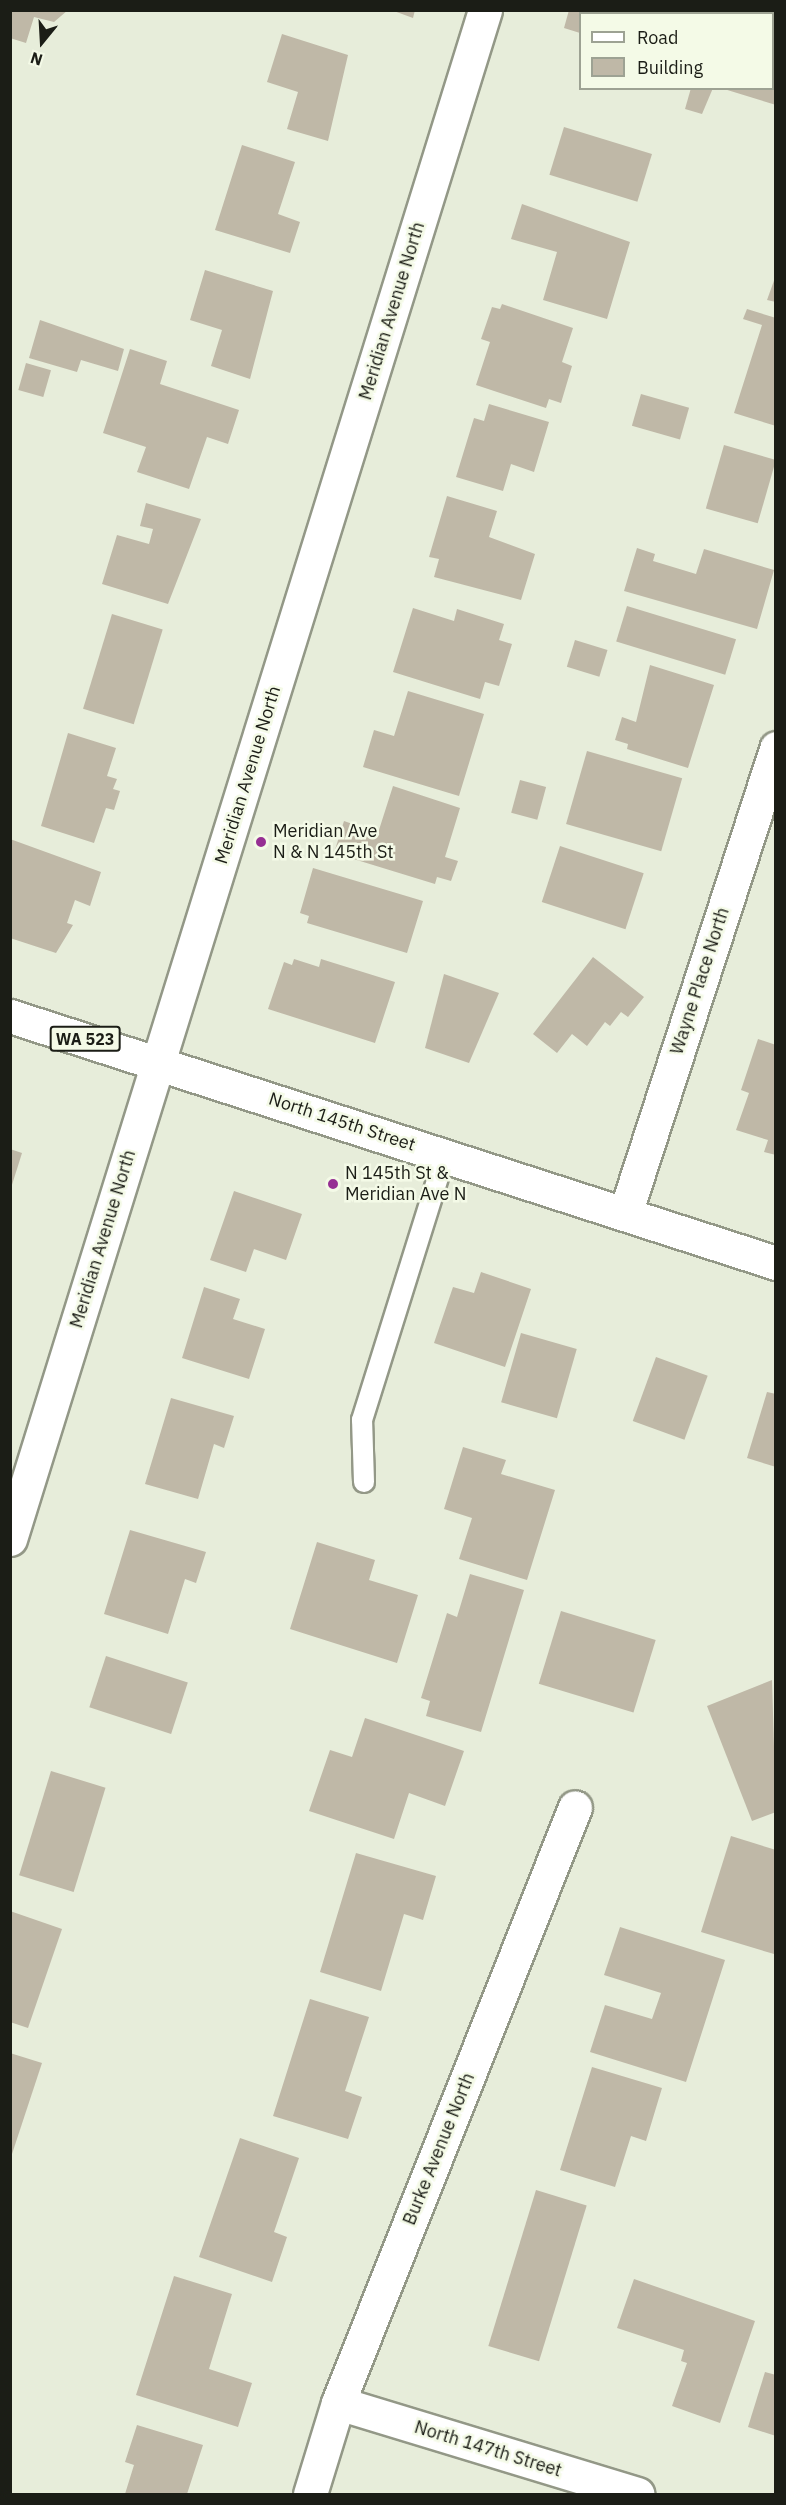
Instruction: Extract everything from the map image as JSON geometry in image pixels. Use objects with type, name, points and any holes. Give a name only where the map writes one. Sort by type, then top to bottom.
[{"type":"street","name":"Meridian Avenue North","points":[[10,1539],[485,10]]},
{"type":"street","name":"Wayne Place North","points":[[625,1214],[776,748]]},
{"type":"street","name":"North 145th Street","points":[[10,1016],[776,1263]]},
{"type":"street","name":"Burke Avenue North","points":[[310,2494],[338,2403],[575,1807]]},
{"type":"street","name":"North 147th Street","points":[[338,2403],[637,2494]]},
{"type":"lane","points":[[364,1482],[362,1420],[445,1155]]},
{"type":"building","points":[[10,10],[68,10],[54,22],[34,17],[26,43],[10,38]]},
{"type":"building","points":[[391,10],[415,10],[413,18]]},
{"type":"building","points":[[569,10],[626,10],[579,12],[579,33],[564,28]]},
{"type":"building","points":[[650,10],[720,10],[684,12],[650,12]]},
{"type":"building","points":[[747,10],[776,10],[776,105],[727,90],[774,90],[774,12]]},
{"type":"building","points":[[282,34],[348,55],[328,141],[287,129],[298,92],[267,82]]},
{"type":"building","points":[[690,90],[712,90],[702,114],[685,109]]},
{"type":"building","points":[[564,127],[652,154],[637,202],[549,175]]},
{"type":"building","points":[[242,145],[295,162],[278,214],[300,222],[290,253],[215,230]]},
{"type":"building","points":[[522,204],[630,242],[607,319],[543,300],[557,252],[511,239]]},
{"type":"building","points":[[205,270],[273,291],[250,379],[211,366],[222,330],[190,320]]},
{"type":"building","points":[[776,275],[776,302],[767,300]]},
{"type":"building","points":[[502,304],[573,328],[562,362],[572,366],[561,403],[549,399],[546,408],[476,385],[490,342],[481,339],[492,307],[500,309]]},
{"type":"building","points":[[747,309],[776,318],[776,426],[734,413],[762,325],[743,319]]},
{"type":"building","points":[[40,320],[124,349],[118,371],[81,360],[77,372],[29,358]]},
{"type":"building","points":[[130,349],[167,361],[160,384],[239,410],[228,444],[207,437],[189,489],[137,472],[146,447],[103,433]]},
{"type":"building","points":[[26,363],[51,370],[43,397],[18,390]]},
{"type":"building","points":[[641,394],[689,408],[680,440],[632,426]]},
{"type":"building","points":[[489,404],[549,422],[534,472],[511,464],[503,491],[456,477],[474,418],[484,421]]},
{"type":"building","points":[[724,445],[776,460],[758,523],[706,508]]},
{"type":"building","points":[[447,496],[497,511],[489,537],[535,554],[521,600],[434,577],[439,559],[429,557]]},
{"type":"building","points":[[146,503],[201,519],[168,604],[102,584],[117,535],[149,544],[153,529],[140,526]]},
{"type":"building","points":[[637,548],[655,554],[653,561],[696,574],[704,549],[774,570],[757,629],[624,591]]},
{"type":"building","points":[[627,606],[736,639],[725,675],[616,641]]},
{"type":"building","points":[[413,608],[454,621],[457,609],[504,624],[499,640],[512,644],[499,686],[485,682],[480,699],[393,672]]},
{"type":"building","points":[[112,614],[163,629],[134,724],[83,709]]},
{"type":"building","points":[[575,640],[608,650],[599,677],[567,667]]},
{"type":"building","points":[[650,665],[714,685],[688,768],[627,749],[628,744],[615,740],[622,717],[636,722]]},
{"type":"building","points":[[408,691],[484,714],[459,796],[363,767],[374,730],[394,736]]},
{"type":"building","points":[[68,733],[116,748],[107,776],[117,779],[113,789],[120,791],[114,810],[106,808],[94,843],[41,826]]},
{"type":"building","points":[[587,751],[682,778],[661,851],[566,824]]},
{"type":"building","points":[[520,780],[546,787],[537,820],[511,813]]},
{"type":"building","points":[[393,786],[460,808],[445,857],[458,861],[451,881],[437,877],[435,884],[334,853],[344,821],[378,833]]},
{"type":"building","points":[[10,839],[101,872],[90,906],[75,900],[67,923],[73,925],[56,953],[10,938]]},
{"type":"building","points":[[560,846],[644,873],[625,929],[542,902]]},
{"type":"building","points":[[313,868],[423,901],[407,953],[307,923],[309,916],[300,913]]},
{"type":"building","points":[[593,957],[644,997],[628,1017],[621,1012],[610,1026],[605,1022],[587,1046],[572,1034],[557,1053],[533,1034]]},
{"type":"building","points":[[294,959],[319,967],[321,959],[395,982],[375,1043],[268,1009],[284,962],[292,965]]},
{"type":"building","points":[[444,974],[499,993],[469,1063],[425,1048]]},
{"type":"building","points":[[758,1039],[776,1045],[776,1155],[764,1152],[768,1140],[736,1130],[749,1093],[741,1090]]},
{"type":"building","points":[[10,1149],[22,1153],[11,1188],[10,1188]]},
{"type":"building","points":[[234,1191],[302,1214],[286,1260],[254,1249],[246,1272],[210,1260]]},
{"type":"building","points":[[481,1272],[531,1289],[505,1367],[434,1343],[453,1287],[474,1293]]},
{"type":"building","points":[[204,1287],[240,1299],[233,1319],[265,1329],[249,1379],[182,1358]]},
{"type":"building","points":[[521,1333],[577,1349],[557,1418],[501,1402]]},
{"type":"building","points":[[656,1357],[708,1376],[684,1440],[633,1421]]},
{"type":"building","points":[[767,1392],[776,1394],[776,1467],[747,1458]]},
{"type":"building","points":[[171,1398],[234,1416],[224,1448],[214,1444],[198,1499],[145,1484]]},
{"type":"building","points":[[463,1447],[506,1460],[501,1474],[555,1490],[527,1580],[459,1559],[472,1518],[444,1509]]},
{"type":"building","points":[[130,1530],[206,1552],[196,1583],[185,1579],[168,1634],[104,1614]]},
{"type":"building","points":[[317,1542],[375,1560],[369,1580],[418,1595],[397,1663],[290,1629]]},
{"type":"building","points":[[470,1574],[524,1590],[481,1732],[426,1716],[430,1701],[421,1698],[447,1613],[457,1617]]},
{"type":"building","points":[[561,1611],[656,1640],[633,1713],[539,1684]]},
{"type":"building","points":[[106,1656],[188,1683],[171,1734],[89,1707]]},
{"type":"building","points":[[772,1680],[776,1812],[752,1821],[707,1706]]},
{"type":"building","points":[[365,1718],[464,1751],[445,1806],[409,1793],[394,1839],[309,1811],[330,1750],[352,1757]]},
{"type":"building","points":[[51,1771],[106,1788],[74,1892],[19,1875]]},
{"type":"building","points":[[731,1836],[776,1850],[774,1954],[701,1932]]},
{"type":"building","points":[[356,1853],[436,1876],[423,1920],[404,1914],[381,1991],[320,1972]]},
{"type":"building","points":[[10,1911],[62,1929],[28,2028],[10,2022]]},
{"type":"building","points":[[620,1927],[725,1960],[686,2082],[590,2052],[605,2005],[652,2019],[661,1993],[604,1975]]},
{"type":"building","points":[[310,1999],[369,2017],[345,2091],[362,2097],[348,2139],[273,2116]]},
{"type":"building","points":[[10,2053],[42,2063],[11,2157],[10,2157]]},
{"type":"building","points":[[592,2067],[662,2088],[646,2141],[631,2136],[615,2187],[560,2170]]},
{"type":"building","points":[[240,2138],[299,2158],[274,2232],[287,2237],[272,2282],[199,2257]]},
{"type":"building","points":[[536,2190],[587,2205],[539,2361],[488,2346]]},
{"type":"building","points":[[174,2276],[232,2294],[209,2369],[252,2383],[238,2427],[136,2395]]},
{"type":"building","points":[[634,2279],[755,2321],[720,2423],[672,2406],[687,2363],[681,2361],[684,2350],[617,2328]]},
{"type":"building","points":[[765,2372],[776,2375],[776,2436],[748,2427]]},
{"type":"building","points":[[137,2425],[203,2445],[187,2494],[125,2494],[134,2465],[125,2462]]},
{"type":"place","name":"Meridian Ave N & N 145th St","points":[[261,842]]},
{"type":"place","name":"N 145th St & Meridian Ave N","points":[[333,1184]]}]
